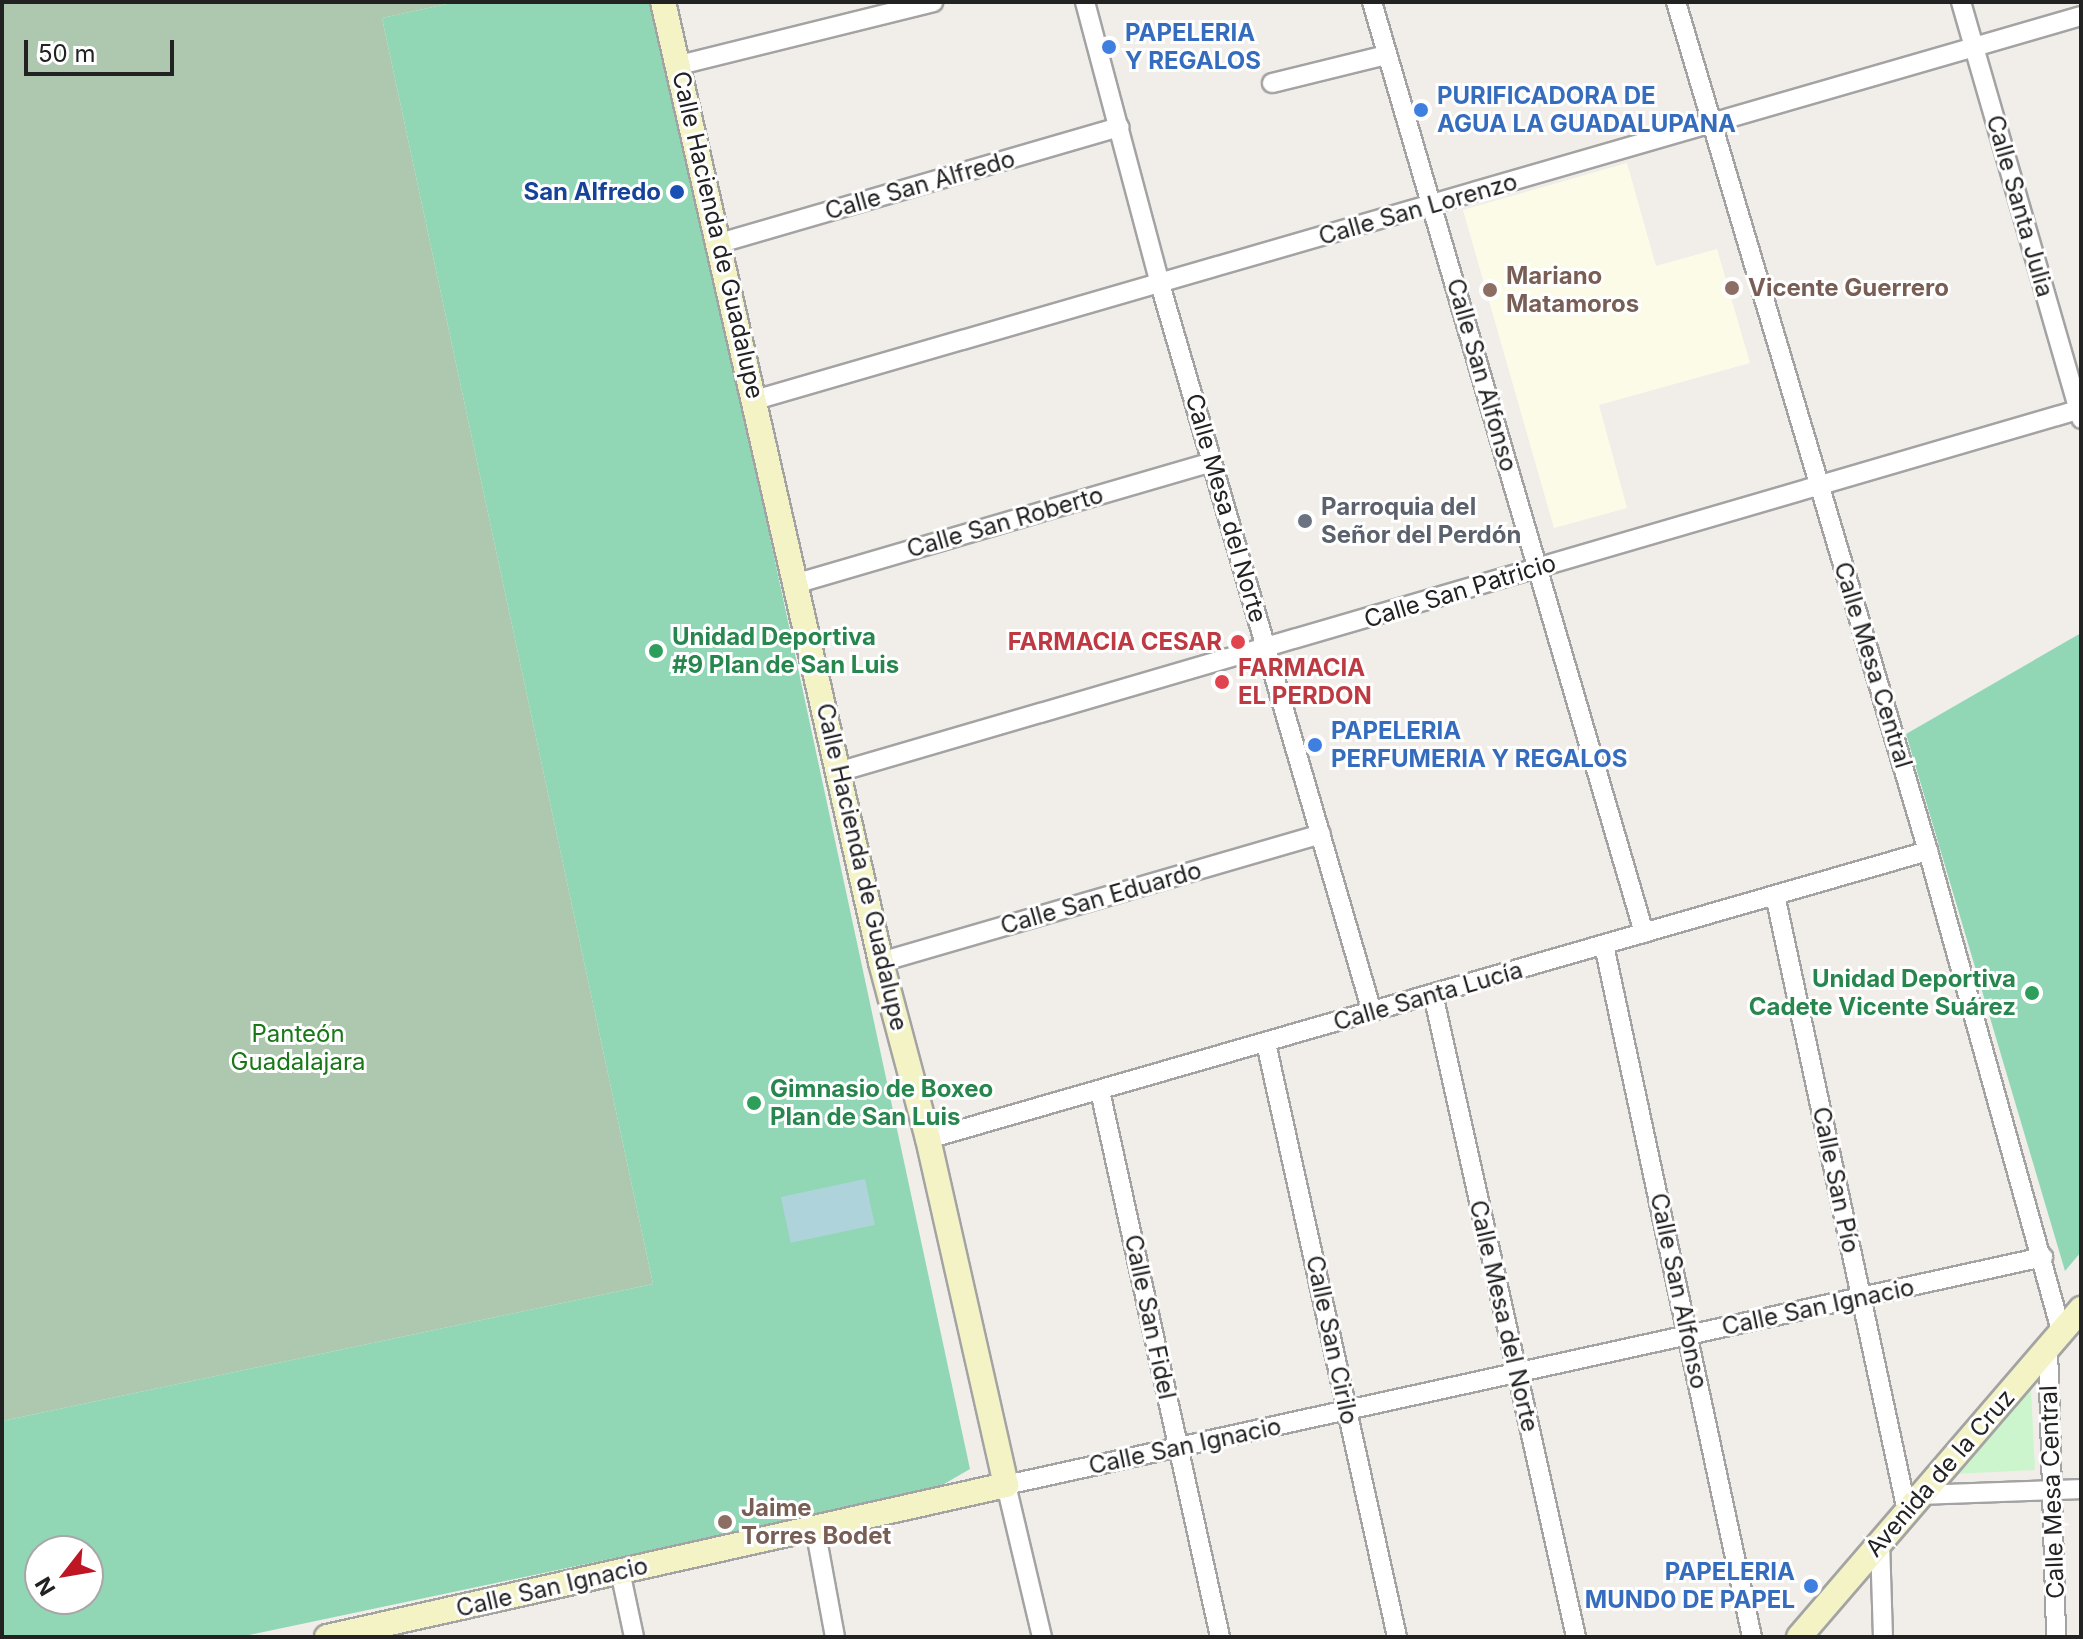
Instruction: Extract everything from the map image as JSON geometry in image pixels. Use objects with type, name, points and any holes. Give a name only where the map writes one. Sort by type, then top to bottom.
[{"type":"street","name":"Calle Hacienda de Guadalupe","points":[[663,2],[798,583],[881,962],[928,1139],[1042,1637]]},
{"type":"street","points":[[679,65],[933,2]]},
{"type":"street","name":"Calle Mesa del Norte","points":[[1085,2],[1160,284],[1372,1012]]},
{"type":"street","name":"Calle San Alfonso","points":[[1372,2],[1644,933]]},
{"type":"street","name":"Calle Mesa Central","points":[[1676,2],[1928,851],[2043,1257],[2055,1339],[2052,1490],[2056,1637]]},
{"type":"street","name":"Calle Santa Julia","points":[[1961,2],[2080,413]]},
{"type":"street","name":"Calle San Lorenzo","points":[[755,400],[2081,16]]},
{"type":"street","points":[[1272,83],[1386,55]]},
{"type":"street","name":"Calle San Alfredo","points":[[720,243],[1119,127]]},
{"type":"street","name":"Calle San Patricio","points":[[838,772],[1267,649],[1819,484],[2080,413]]},
{"type":"street","name":"Calle San Roberto","points":[[798,583],[1212,462]]},
{"type":"street","name":"Calle San Eduardo","points":[[881,962],[1321,834]]},
{"type":"street","name":"Calle Santa Lucía","points":[[928,1139],[1928,851]]},
{"type":"street","name":"Calle San Pío","points":[[1775,895],[1862,1297],[1914,1503]]},
{"type":"street","name":"Calle San Alfonso","points":[[1604,945],[1752,1637]]},
{"type":"street","name":"Calle Mesa del Norte","points":[[1433,994],[1576,1637]]},
{"type":"street","name":"Calle San Cirilo","points":[[1266,1043],[1397,1637]]},
{"type":"street","name":"Calle San Fidel","points":[[1100,1091],[1220,1637]]},
{"type":"street","name":"Calle San Ignacio","points":[[327,1637],[406,1628],[620,1571],[2043,1257]]},
{"type":"street","name":"Avenida de la Cruz","points":[[1799,1637],[2081,1309]]},
{"type":"street","points":[[1914,1503],[2081,1489]]},
{"type":"street","points":[[815,1528],[835,1637]]},
{"type":"street","points":[[1880,1542],[1883,1637]]},
{"type":"street","points":[[620,1571],[634,1637]]},
{"type":"shaded area","points":[[1627,163],[1656,266],[1717,249],[1750,363],[1599,405],[1627,508],[1554,528],[1463,210]]},
{"type":"green space","name":"Panteón Guadalajara","points":[[2,2],[456,2],[382,18],[653,1284],[2,1421]]},
{"type":"green space","name":"Unidad Deportiva #9 Plan de San Luis","points":[[456,2],[655,2],[970,1469],[932,1491],[240,1637],[2,1637],[2,1421],[653,1284],[382,18]]},
{"type":"green space","name":"Unidad Deportiva Cadete Vicente Suárez","points":[[2081,633],[2081,1252],[2065,1271],[1906,734]]},
{"type":"green space","points":[[2031,1389],[2035,1470],[1955,1474]]},
{"type":"water","points":[[865,1179],[875,1225],[791,1243],[781,1197]]},
{"type":"place","name":"PAPELERIA Y REGALOS","points":[[1109,47]]},
{"type":"place","name":"PURIFICADORA DE AGUA LA GUADALUPANA","points":[[1421,110]]},
{"type":"place","name":"San Alfredo","points":[[677,192]]},
{"type":"place","name":"Vicente Guerrero","points":[[1732,288]]},
{"type":"place","name":"Mariano Matamoros","points":[[1490,290]]},
{"type":"place","name":"Parroquia del Señor del Perdón","points":[[1305,521]]},
{"type":"place","name":"FARMACIA CESAR","points":[[1238,642]]},
{"type":"place","name":"Unidad Deportiva #9 Plan de San Luis","points":[[656,651]]},
{"type":"place","name":"FARMACIA EL PERDON","points":[[1222,682]]},
{"type":"place","name":"PAPELERIA PERFUMERIA Y REGALOS","points":[[1315,745]]},
{"type":"place","name":"Unidad Deportiva Cadete Vicente Suárez","points":[[2032,993]]},
{"type":"place","name":"Gimnasio de Boxeo Plan de San Luis","points":[[754,1103]]},
{"type":"place","name":"Jaime Torres Bodet","points":[[725,1522]]},
{"type":"place","name":"PAPELERIA MUND0 DE PAPEL","points":[[1811,1586]]}]
